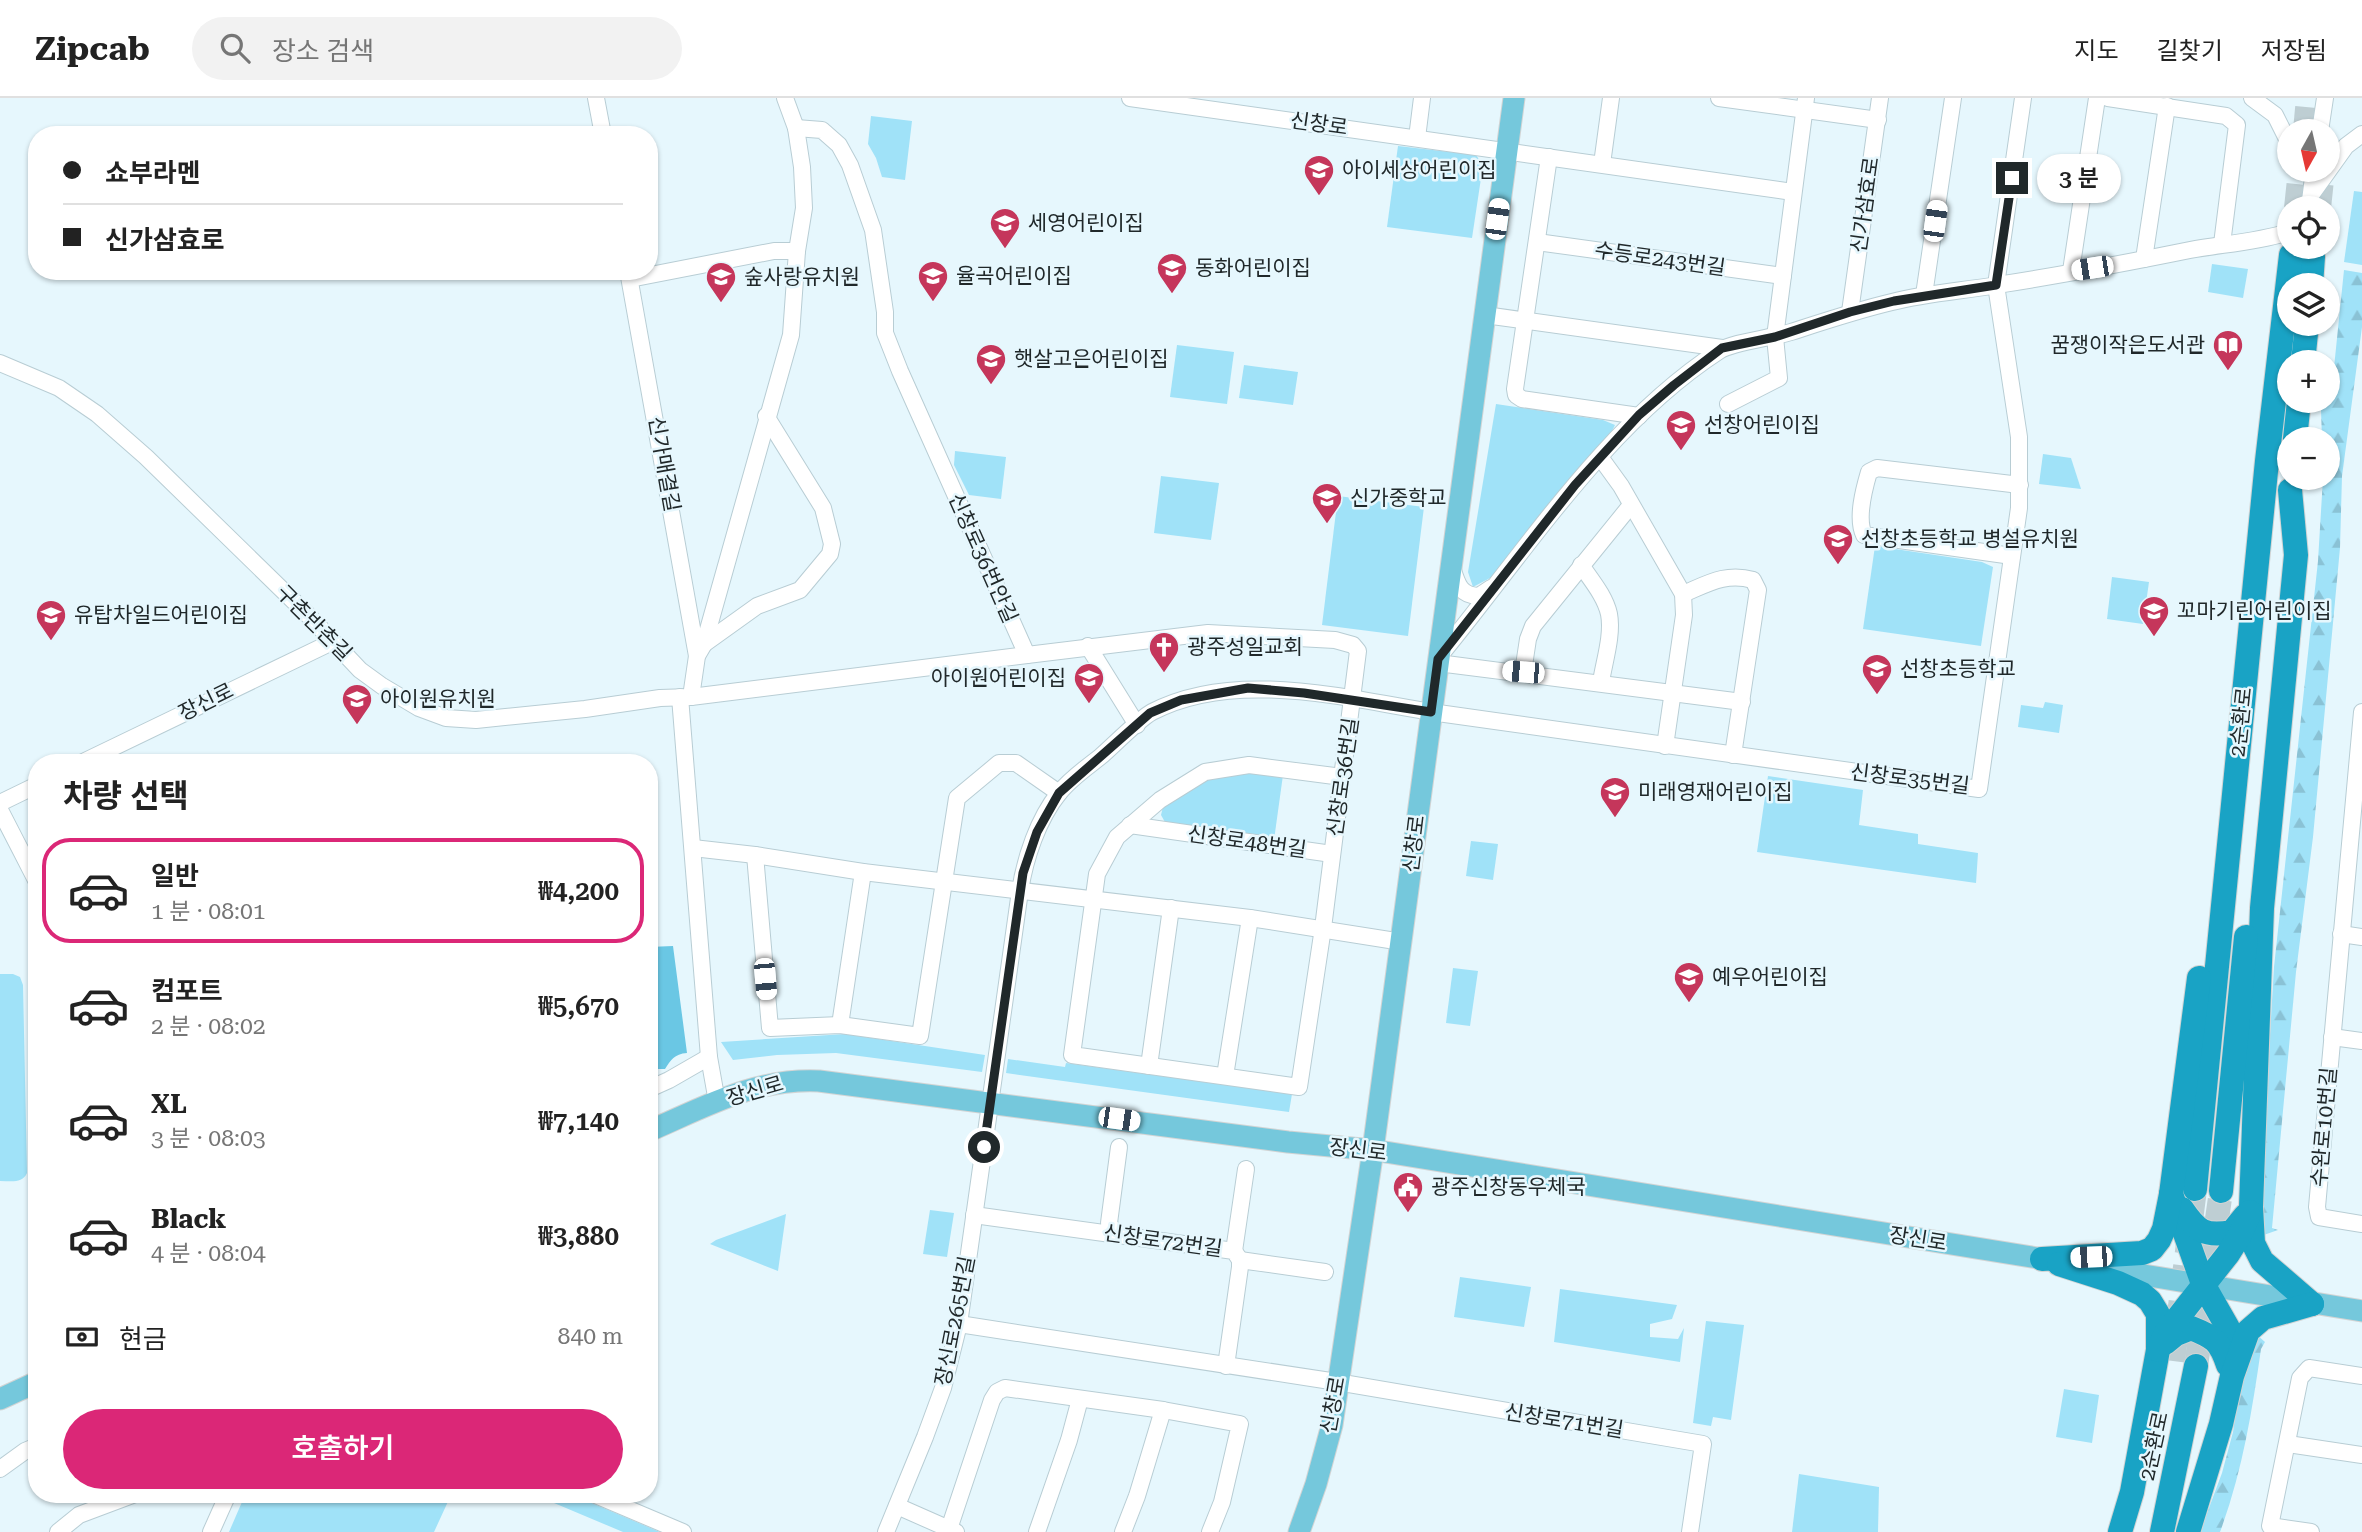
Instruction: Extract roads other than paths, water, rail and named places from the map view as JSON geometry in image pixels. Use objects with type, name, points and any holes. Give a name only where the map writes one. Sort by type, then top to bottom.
[{"type":"highway","points":[[2232,1376],[2231,1338],[2223,1316],[2203,1284],[2183,1191],[2208,908],[2250,541],[2267,461],[2296,259]]},
{"type":"highway","name":"2순환로","points":[[2221,1191],[2290,490]]},
{"type":"highway","points":[[2291,490],[2296,555],[2262,908],[2251,1208],[2253,1243],[2262,1261],[2312,1304]]},
{"type":"highway","points":[[2183,1191],[2194,1226],[2202,1232],[2232,1232],[2251,1208]]},
{"type":"highway","points":[[2042,1259],[2142,1253],[2152,1249],[2183,1191]]},
{"type":"highway","points":[[2176,1359],[2166,1333],[2240,1236],[2251,1208]]},
{"type":"highway","points":[[2042,1259],[2118,1283],[2150,1301],[2176,1359]]},
{"type":"highway","points":[[2188,1532],[2221,1424],[2232,1376],[2248,1331],[2263,1318],[2312,1304]]},
{"type":"highway","points":[[2120,1532],[2176,1359],[2176,1334],[2191,1328],[2209,1335],[2219,1343],[2232,1376]]},
{"type":"highway","name":"2순환로","points":[[2136,1532],[2176,1359]]},
{"type":"highway","name":"2순환로","points":[[2162,1532],[2176,1359]]},
{"type":"main road","name":"신창로","points":[[1299,1532],[1332,1425],[1402,942],[1514,98]]},
{"type":"main road","name":"장신로","points":[[658,1127],[767,1083],[795,1080],[991,1102],[1288,1142],[1373,1150],[2362,1311]]},
{"type":"main road","points":[[0,1399],[28,1386]]},
{"type":"street","points":[[596,98],[601,126]]},
{"type":"street","name":"신가매결길","points":[[718,1102],[709,1057],[685,697],[791,334],[797,251],[804,208],[803,167],[796,128],[785,98]]},
{"type":"street","name":"신창로","points":[[1130,98],[1182,101],[1507,151]]},
{"type":"street","points":[[1417,138],[1422,98]]},
{"type":"street","points":[[1602,164],[1611,98]]},
{"type":"street","points":[[1719,98],[1805,104],[1878,120]]},
{"type":"street","name":"신가삼효로","points":[[1850,312],[1880,98]]},
{"type":"street","points":[[1924,295],[1952,98]]},
{"type":"street","points":[[1996,285],[2023,98]]},
{"type":"street","points":[[2071,271],[2097,98]]},
{"type":"street","points":[[2108,98],[2226,116],[2236,125],[2222,244]]},
{"type":"street","points":[[2252,98],[2277,119]]},
{"type":"street","points":[[2322,119],[2325,98]]},
{"type":"street","points":[[1728,404],[1779,378],[1775,337],[1805,104]]},
{"type":"street","points":[[2144,260],[2167,106]]},
{"type":"street","name":"신창로36번안길","points":[[796,128],[822,130],[839,145],[850,164],[873,230],[886,333],[905,384],[1027,654]]},
{"type":"street","points":[[2314,196],[2346,146],[2362,134]]},
{"type":"street","points":[[1507,151],[1793,192]]},
{"type":"street","points":[[1549,157],[1516,395],[1522,399],[1639,415]]},
{"type":"street","points":[[1485,315],[1722,348],[1775,337],[1850,312],[1924,295],[2144,260],[2222,244],[2272,238],[2277,240]]},
{"type":"street","name":"수등로243번길","points":[[1537,242],[1783,276]]},
{"type":"street","points":[[658,270],[774,251],[797,251]]},
{"type":"street","name":"신가매결길","points":[[630,280],[700,650]]},
{"type":"street","name":"신창로35번길","points":[[1431,712],[1979,789],[2020,485],[2019,437],[1996,285]]},
{"type":"street","points":[[1722,348],[1639,415],[1600,457],[1493,587],[1438,661],[1742,702]]},
{"type":"street","name":"구촌반촌길","points":[[0,363],[58,388],[97,414],[146,457],[309,616],[360,670],[382,687],[419,708],[446,718],[476,720],[685,697]]},
{"type":"street","points":[[700,650],[757,606],[800,590],[830,554],[832,544],[823,508],[766,416]]},
{"type":"street","points":[[1600,457],[1621,486],[1683,594],[1684,615],[1665,746]]},
{"type":"street","points":[[2012,556],[1864,535],[1860,526],[1866,482],[1869,472],[1877,468],[2020,485]]},
{"type":"street","points":[[1523,672],[1528,639],[1533,626],[1631,505]]},
{"type":"street","points":[[1451,565],[1460,589],[1465,593],[1479,596],[1493,587]]},
{"type":"street","points":[[1581,565],[1603,598],[1610,623],[1601,682]]},
{"type":"street","points":[[1683,594],[1720,578],[1738,576],[1753,580],[1758,590],[1733,755]]},
{"type":"street","points":[[685,697],[1208,633],[1346,642],[1353,645],[1358,651],[1353,699]]},
{"type":"street","name":"장신로","points":[[100,754],[332,642]]},
{"type":"street","points":[[1088,646],[1137,725]]},
{"type":"street","name":"신창로36번길","points":[[991,1102],[1028,851],[1059,793],[1150,713],[1181,700],[1248,688],[1353,699],[1431,712]]},
{"type":"street","name":"신창로36번길","points":[[1332,854],[1353,699]]},
{"type":"street","name":"수완로10번길","points":[[2362,712],[2355,860],[2341,934],[2318,1190],[2319,1217],[2362,1223]]},
{"type":"street","points":[[755,855],[769,1028],[840,1026],[920,1036],[957,798],[999,763],[1016,763],[1059,793]]},
{"type":"street","name":"신창로48번길","points":[[1130,825],[1332,854],[1324,928],[1299,1087],[1072,1055],[1093,898],[1097,874],[1118,837],[1130,825],[1160,800],[1205,772],[1249,765],[1342,777]]},
{"type":"street","points":[[0,803],[28,789]]},
{"type":"street","points":[[0,810],[28,864]]},
{"type":"street","points":[[694,848],[863,872],[1250,918],[1402,942]]},
{"type":"street","points":[[840,1026],[863,872]]},
{"type":"street","points":[[1149,1066],[1171,908]]},
{"type":"street","points":[[1225,1076],[1250,918]]},
{"type":"street","points":[[2341,934],[2362,937]]},
{"type":"street","name":"수완로10번길","points":[[2332,1037],[2362,1041]]},
{"type":"street","points":[[658,1085],[709,1057]]},
{"type":"street","name":"장신로265번길","points":[[886,1532],[943,1388],[959,1324],[991,1102]]},
{"type":"street","points":[[1115,1234],[1109,1223],[1119,1147]]},
{"type":"street","points":[[1246,1169],[1237,1255],[1325,1272]]},
{"type":"street","name":"신창로72번길","points":[[974,1215],[1115,1234],[1237,1255],[1226,1366]]},
{"type":"street","points":[[959,1324],[1337,1382]]},
{"type":"street","points":[[2311,1532],[2268,1529],[2300,1378],[2306,1369],[2315,1368],[2362,1376]]},
{"type":"street","name":"신창로71번길","points":[[1337,1382],[1703,1444],[1690,1532]]},
{"type":"street","points":[[897,1506],[951,1531],[992,1400],[1005,1388],[1163,1410],[1240,1424],[1222,1502],[1210,1532]]},
{"type":"street","points":[[1037,1532],[1069,1440],[1080,1399]]},
{"type":"street","points":[[1123,1532],[1163,1410]]},
{"type":"street","points":[[2288,1444],[2362,1455]]},
{"type":"street","points":[[0,1469],[28,1450]]},
{"type":"street","points":[[58,1532],[79,1515],[111,1503]]},
{"type":"street","points":[[211,1532],[222,1503]]},
{"type":"street","points":[[614,1503],[682,1532]]},
{"type":"tunnel","points":[[2306,119],[2308,98]]},
{"type":"tunnel","points":[[2297,196],[2299,182]]},
{"type":"tunnel","points":[[2320,196],[2322,182]]},
{"type":"tunnel","points":[[2173,1361],[2195,1189]]},
{"type":"tunnel","points":[[2196,1366],[2221,1191]]},
{"type":"place","name":"아이세상어린이집","points":[[1319,197]]},
{"type":"place","name":"세영어린이집","points":[[1005,250]]},
{"type":"place","name":"동화어린이집","points":[[1172,295]]},
{"type":"place","name":"율곡어린이집","points":[[933,303]]},
{"type":"place","name":"숲사랑유치원","points":[[721,304]]},
{"type":"place","name":"꿈쟁이작은도서관","points":[[2228,372]]},
{"type":"place","name":"햇살고은어린이집","points":[[991,386]]},
{"type":"place","name":"선창어린이집","points":[[1681,452]]},
{"type":"place","name":"신가중학교","points":[[1327,525]]},
{"type":"place","name":"선창초등학교 병설유치원","points":[[1838,566]]},
{"type":"place","name":"꼬마기린어린이집","points":[[2154,638]]},
{"type":"place","name":"유탑차일드어린이집","points":[[51,642]]},
{"type":"place","name":"광주성일교회","points":[[1164,674]]},
{"type":"place","name":"선창초등학교","points":[[1877,696]]},
{"type":"place","name":"아이원어린이집","points":[[1089,705]]},
{"type":"place","name":"아이원유치원","points":[[357,726]]},
{"type":"place","name":"미래영재어린이집","points":[[1615,819]]},
{"type":"place","name":"예우어린이집","points":[[1689,1004]]},
{"type":"place","name":"광주신창동우체국","points":[[1408,1214]]}]
